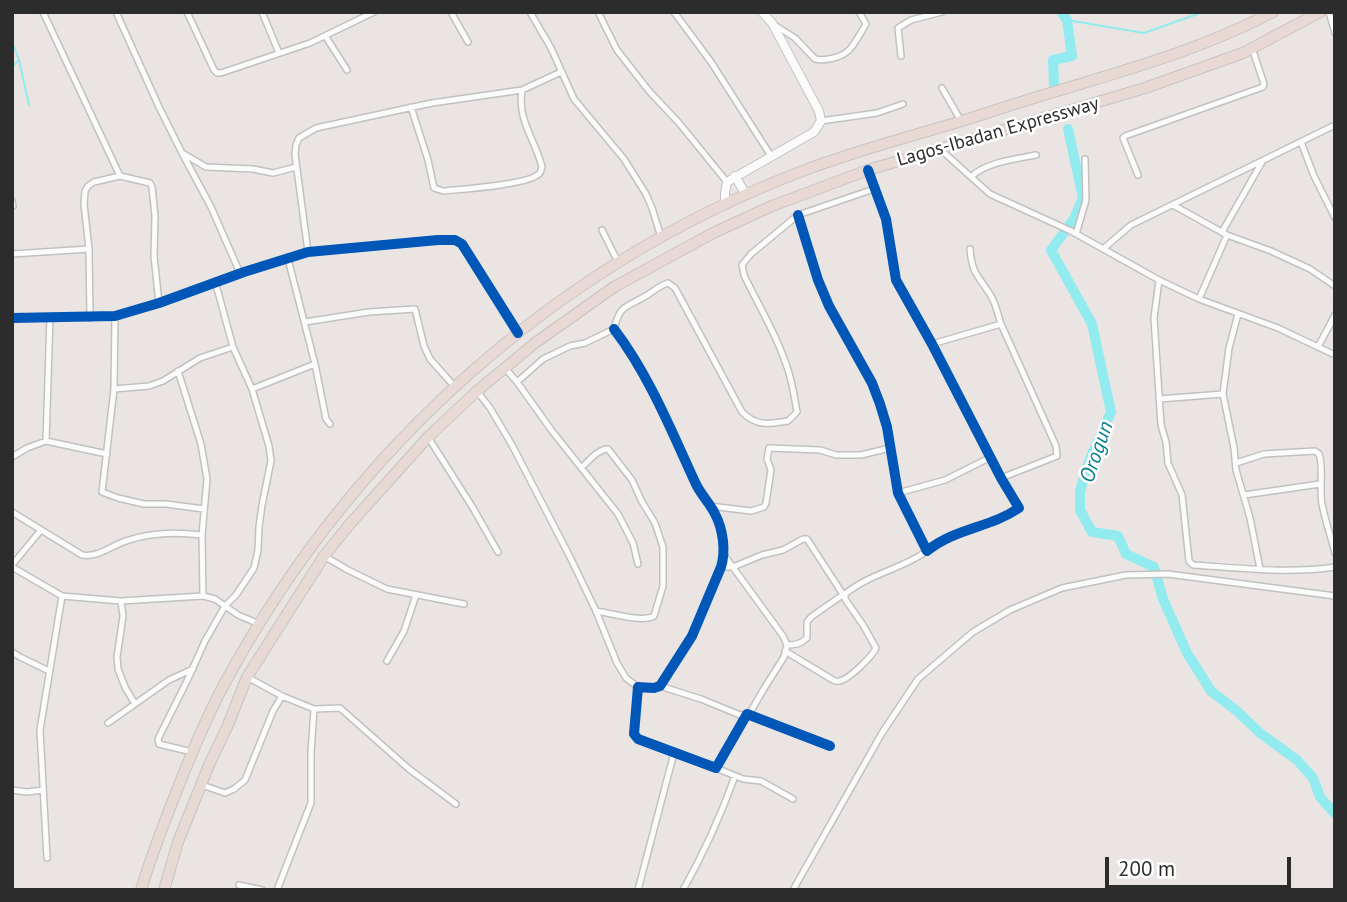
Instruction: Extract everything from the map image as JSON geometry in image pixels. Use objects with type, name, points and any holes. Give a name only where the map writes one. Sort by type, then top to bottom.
[{"type":"highway","name":"Lagos-Ibadan Expressway","points":[[141,890],[204,724],[226,680],[279,591],[357,487],[402,436],[454,387],[518,333],[618,262],[746,195],[875,146],[1184,52],[1245,27],[1273,12]]},
{"type":"highway","name":"Lagos-Ibadan Expressway","points":[[164,890],[178,842],[247,677],[324,555],[428,437],[477,391],[535,343],[614,287],[713,233],[772,206],[868,170],[1145,88],[1252,48],[1320,12]]},
{"type":"street","points":[[43,12],[120,176]]},
{"type":"street","points":[[116,12],[159,107],[211,207],[240,273]]},
{"type":"street","points":[[187,12],[217,73],[296,49],[374,12]]},
{"type":"street","points":[[262,12],[279,53]]},
{"type":"street","points":[[452,12],[468,42]]},
{"type":"street","points":[[530,12],[551,48],[574,99],[624,159],[639,182],[652,208],[661,238]]},
{"type":"street","points":[[598,12],[617,50],[727,181]]},
{"type":"street","points":[[674,12],[711,62],[771,156]]},
{"type":"street","points":[[725,204],[727,181],[814,132],[821,121],[772,23],[762,12]]},
{"type":"street","points":[[772,23],[787,32],[815,59],[820,60],[835,58],[850,50],[866,24],[859,12]]},
{"type":"street","points":[[901,56],[898,28],[911,20],[942,12]]},
{"type":"street","points":[[1329,12],[1335,33]]},
{"type":"street","points":[[326,37],[347,70]]},
{"type":"street","points":[[1138,175],[1123,138],[1263,87],[1252,48]]},
{"type":"street","points":[[308,253],[296,167],[296,145],[304,133],[411,107],[522,90],[561,72]]},
{"type":"street","points":[[942,88],[961,121]]},
{"type":"street","points":[[411,107],[434,188],[443,191],[505,184],[535,177],[542,167],[521,110],[522,90]]},
{"type":"street","points":[[821,121],[877,113],[903,104]]},
{"type":"street","points":[[1103,248],[1131,226],[1335,125]]},
{"type":"street","points":[[1301,142],[1335,218]]},
{"type":"street","points":[[940,149],[990,194],[1074,233],[1159,281],[1278,328],[1335,355]]},
{"type":"street","points":[[182,153],[206,167],[253,169],[273,173],[296,167]]},
{"type":"street","points":[[971,177],[991,165],[1036,155]]},
{"type":"street","points":[[1074,233],[1086,200],[1085,159]]},
{"type":"street","points":[[1199,299],[1224,234],[1262,162]]},
{"type":"street","points":[[786,648],[803,642],[807,638],[807,622],[811,617],[848,591],[881,573],[914,560],[959,532],[998,520],[1019,508],[896,281],[886,219],[868,170]]},
{"type":"street","points":[[90,318],[89,249],[83,204],[85,191],[94,182],[120,176],[149,183],[152,187],[155,216],[153,256],[159,303]]},
{"type":"street","points":[[735,176],[746,195]]},
{"type":"street","points":[[517,382],[543,359],[570,345],[585,343],[614,329],[617,318],[631,302],[642,298],[659,285],[668,283],[675,288],[742,412],[750,420],[761,423],[788,421],[797,412],[786,363],[744,275],[742,265],[751,254],[798,215],[874,189]]},
{"type":"street","points":[[1173,205],[1224,234],[1271,251],[1335,286]]},
{"type":"street","points":[[798,215],[823,293],[872,383],[887,428],[898,493],[927,551]]},
{"type":"street","points":[[602,230],[618,262]]},
{"type":"street","points":[[12,318],[114,316],[308,253],[438,240],[460,242],[518,333]]},
{"type":"street","points":[[12,254],[89,249]]},
{"type":"street","points":[[970,249],[972,270],[991,296],[1055,442],[1057,456],[1001,478]]},
{"type":"street","points":[[288,259],[326,419],[330,424]]},
{"type":"street","points":[[192,752],[159,744],[158,739],[205,641],[225,606],[254,568],[271,461],[252,389],[233,347],[215,281]]},
{"type":"street","points":[[1159,281],[1154,318],[1159,399],[1168,463],[1182,495],[1189,561],[1193,565],[1260,569],[1310,571],[1335,568]]},
{"type":"street","points":[[305,322],[369,312],[415,309],[430,359],[454,387]]},
{"type":"street","points":[[1238,314],[1229,348],[1223,394],[1260,569]]},
{"type":"street","points":[[1318,347],[1335,315]]},
{"type":"street","points":[[114,316],[114,389],[102,492],[144,504],[204,509]]},
{"type":"street","points":[[46,441],[50,317]]},
{"type":"street","points":[[932,344],[1001,324]]},
{"type":"street","points":[[614,329],[627,345],[657,399],[696,486],[715,514],[724,555],[722,567],[692,636],[660,686]]},
{"type":"street","points":[[114,389],[149,386],[163,381],[200,358],[233,347]]},
{"type":"street","points":[[252,389],[315,364]]},
{"type":"street","points":[[505,368],[623,522],[633,543],[638,564]]},
{"type":"street","points":[[178,370],[201,444],[207,479],[202,535],[203,596]]},
{"type":"street","points":[[477,391],[512,445],[596,611],[626,678],[638,687],[660,686],[740,715],[747,714],[830,746]]},
{"type":"street","points":[[1159,399],[1223,394]]},
{"type":"street","points":[[428,437],[498,552]]},
{"type":"street","points":[[12,457],[46,441],[107,454]]},
{"type":"street","points":[[710,506],[751,511],[764,507],[771,470],[767,459],[769,448],[820,450],[836,455],[861,456],[890,447]]},
{"type":"street","points":[[581,468],[600,451],[608,449],[632,480],[655,523],[663,547],[663,586],[654,616],[649,619],[637,618],[596,611]]},
{"type":"street","points":[[1236,463],[1264,454],[1315,451],[1321,457],[1322,504],[1335,553]]},
{"type":"street","points":[[898,493],[945,480],[991,457]]},
{"type":"street","points":[[1244,495],[1320,484]]},
{"type":"street","points":[[12,512],[82,555],[89,556],[128,540],[158,533],[202,535]]},
{"type":"street","points":[[41,530],[12,566],[62,596],[121,601],[203,596],[259,624]]},
{"type":"street","points":[[722,567],[733,567],[807,539],[863,625],[876,648],[875,652],[850,676],[841,681],[833,681],[786,648],[779,630],[733,567],[724,555]]},
{"type":"street","points":[[324,555],[387,589],[464,604]]},
{"type":"street","points":[[793,890],[882,733],[918,679],[973,632],[1010,610],[1062,588],[1126,575],[1168,574],[1335,596]]},
{"type":"street","points":[[387,661],[404,631],[416,595]]},
{"type":"street","points":[[47,858],[40,730],[62,596]]},
{"type":"street","points":[[121,601],[123,616],[117,657],[118,669],[135,704]]},
{"type":"street","points":[[716,768],[784,657],[786,648]]},
{"type":"street","points":[[12,652],[49,671]]},
{"type":"street","points":[[108,723],[169,680],[192,669]]},
{"type":"street","points":[[247,677],[314,709],[340,708],[409,769],[456,804]]},
{"type":"street","points":[[638,687],[634,724],[634,734],[638,739],[743,779],[761,781],[793,799]]},
{"type":"street","points":[[201,785],[225,793],[245,780],[273,711],[282,696]]},
{"type":"street","points":[[277,890],[311,803],[314,709]]},
{"type":"street","points":[[638,890],[674,752]]},
{"type":"street","points":[[684,890],[714,829],[735,775]]},
{"type":"street","points":[[12,790],[43,790]]},
{"type":"street","points":[[239,885],[262,890]]},
{"type":"waterway","name":"Orogun","points":[[1054,85],[1053,60],[1072,56],[1067,20],[1061,12]]},
{"type":"waterway","points":[[1067,20],[1144,33],[1203,12]]},
{"type":"waterway","points":[[12,42],[29,105]]},
{"type":"waterway","points":[[12,67],[18,61]]},
{"type":"waterway","name":"Orogun","points":[[1068,129],[1083,198],[1074,219],[1051,250],[1092,324],[1111,412],[1089,461],[1080,491],[1080,510],[1092,532],[1118,536],[1126,554],[1154,567],[1163,599],[1187,653],[1211,691],[1297,760],[1313,778],[1320,797],[1335,814]]},
{"type":"cycle path","points":[[798,215],[829,306],[872,383],[887,427],[898,493],[927,551],[949,537],[996,520],[1019,508],[896,280],[886,219],[868,170]]},
{"type":"cycle path","points":[[12,318],[115,316],[308,252],[455,240],[462,244],[518,333]]},
{"type":"cycle path","points":[[614,329],[649,384],[697,486],[715,514],[723,540],[723,561],[692,636],[660,686],[638,687],[634,734],[638,739],[716,768],[747,714],[830,746]]}]
